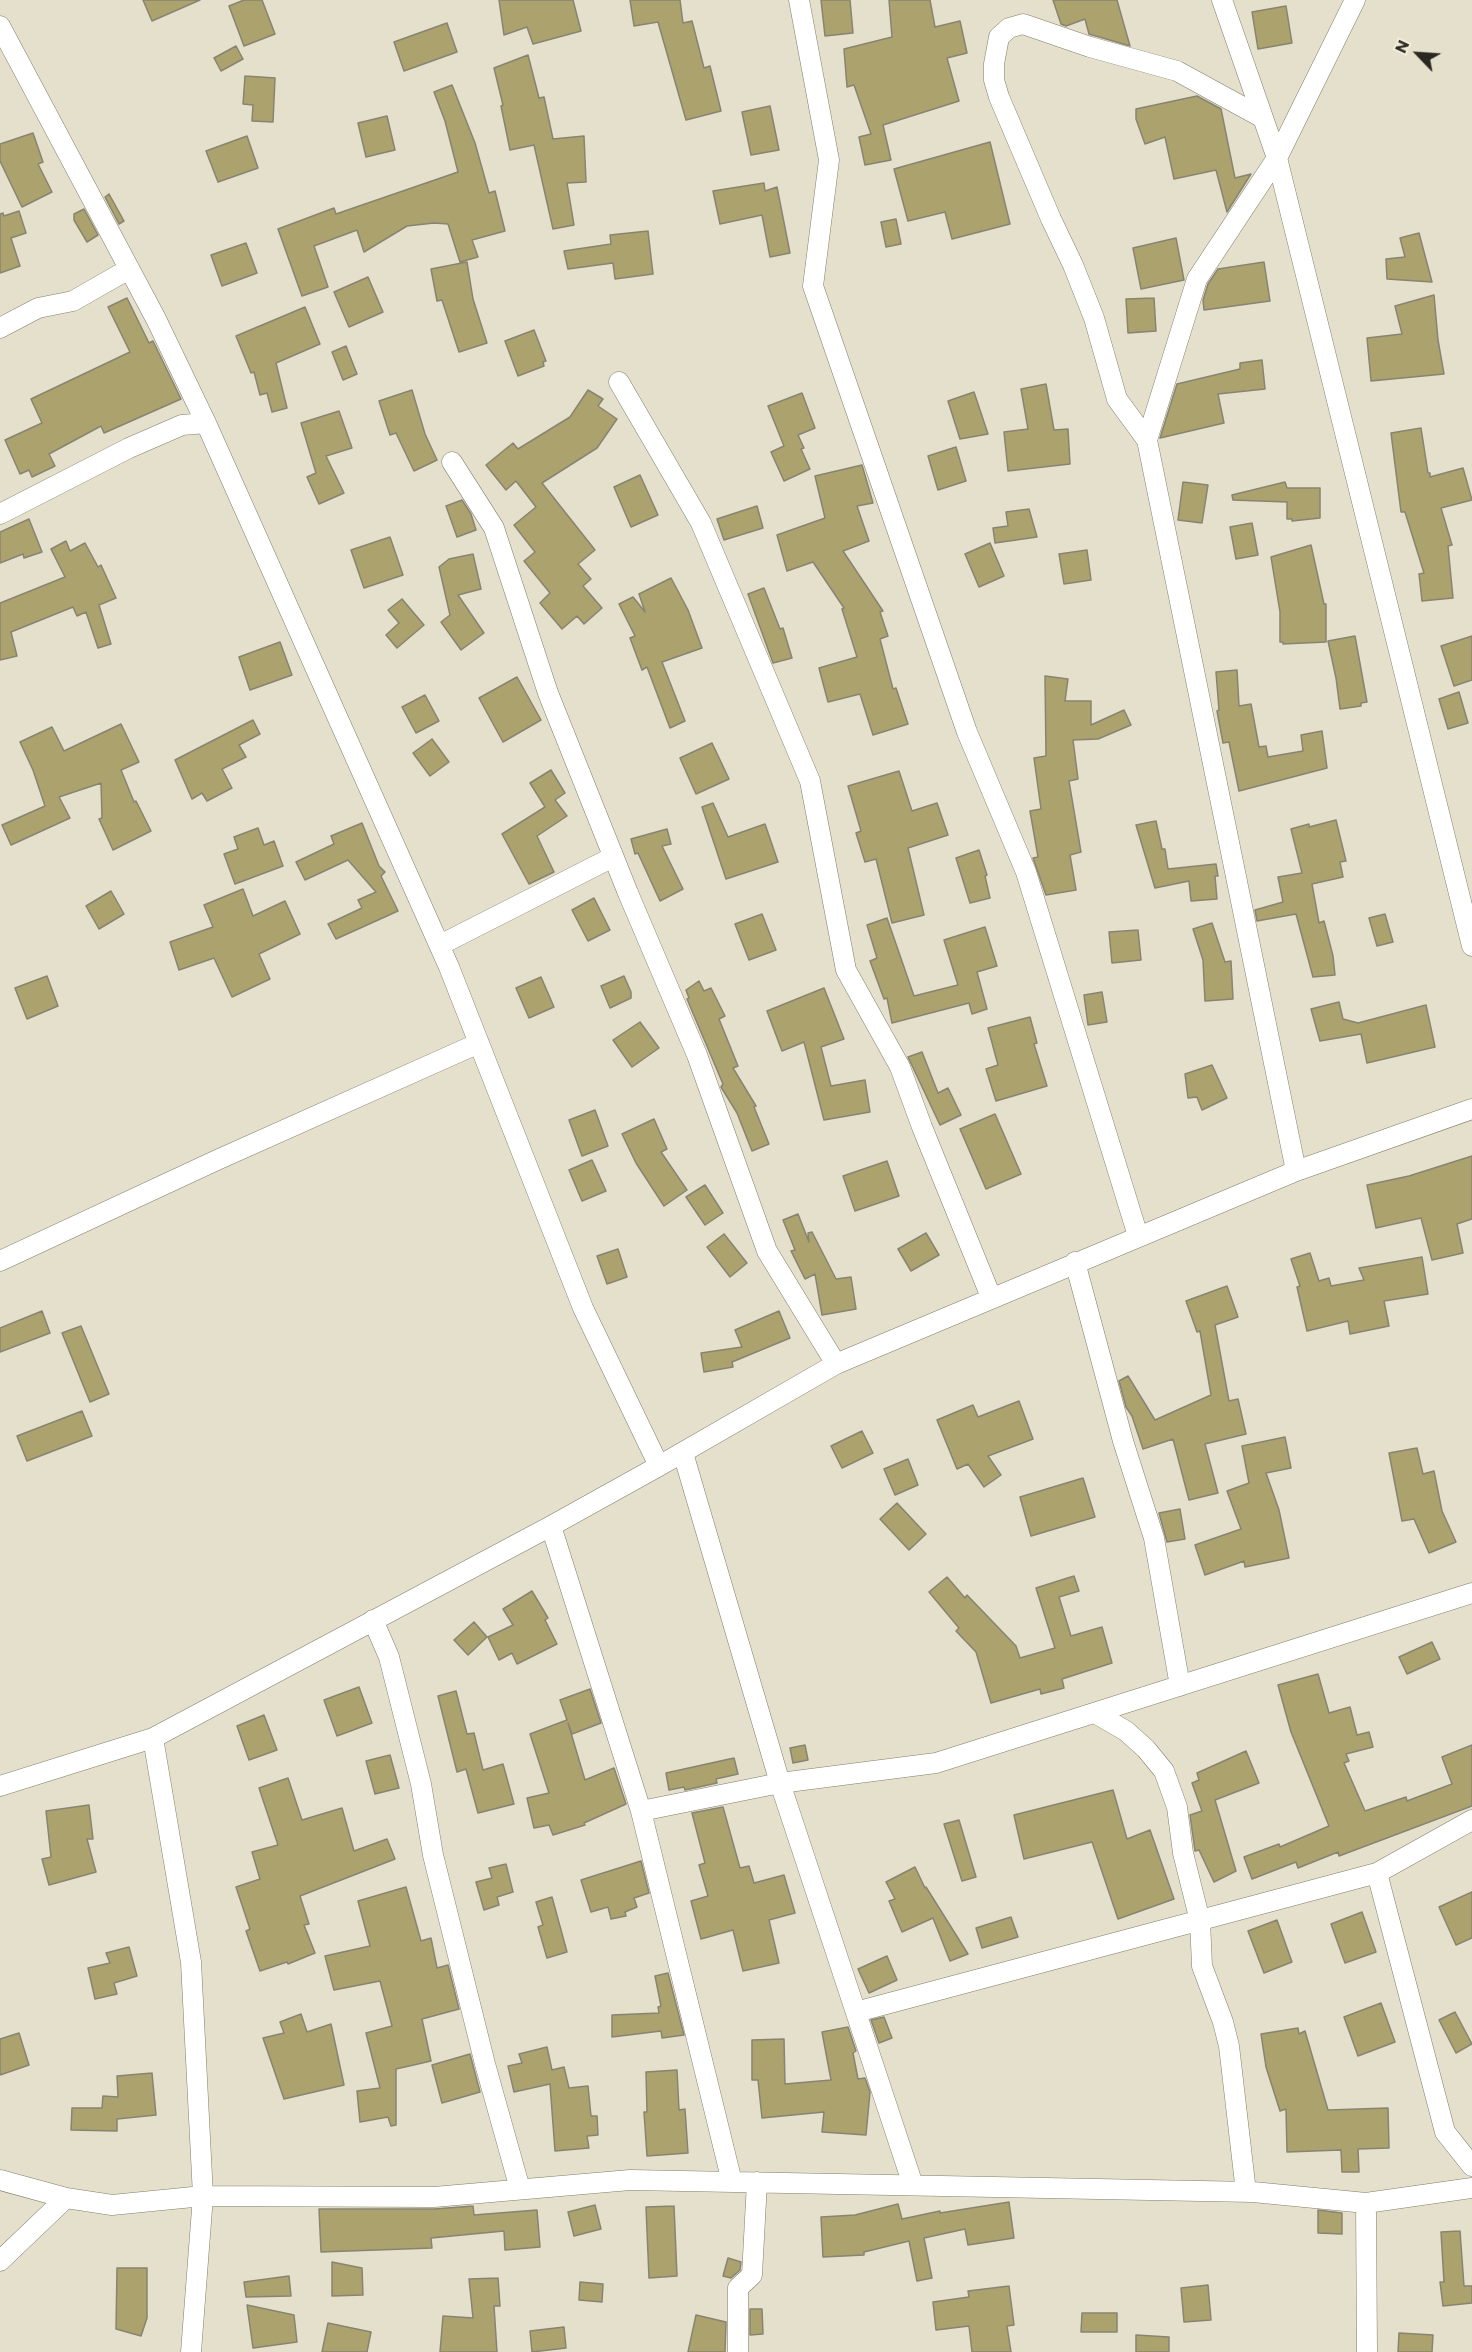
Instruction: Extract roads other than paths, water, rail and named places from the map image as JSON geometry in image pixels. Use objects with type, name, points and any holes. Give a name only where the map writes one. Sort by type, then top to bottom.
[{"type":"street","points":[[799,0],[829,160],[813,286],[967,732],[1026,872],[1138,1236]]},
{"type":"street","points":[[1222,0],[1277,158],[1472,946]]},
{"type":"street","points":[[1147,440],[1197,279],[1277,158],[1355,0]]},
{"type":"street","points":[[1263,118],[1177,71],[1090,47],[1023,24],[1009,28],[999,37],[994,63],[994,80],[999,97],[1094,318],[1117,399],[1147,440],[1296,1171]]},
{"type":"street","points":[[0,26],[129,269],[206,423],[440,945],[583,1308],[659,1466]]},
{"type":"street","points":[[0,328],[38,308],[73,301],[129,269]]},
{"type":"street","points":[[619,382],[701,523],[810,781],[846,970],[900,1067],[991,1297]]},
{"type":"street","points":[[0,514],[129,448],[182,425],[206,423]]},
{"type":"street","points":[[452,462],[494,528],[548,693],[613,857],[697,1055],[767,1251],[836,1364]]},
{"type":"street","points":[[440,945],[613,857]]},
{"type":"street","points":[[0,1261],[479,1042]]},
{"type":"street","points":[[0,1786],[153,1738],[551,1526],[836,1364],[991,1297],[1296,1171],[1472,1109]]},
{"type":"street","points":[[1075,1263],[1123,1441],[1154,1538],[1180,1686]]},
{"type":"street","points":[[683,1453],[780,1784],[913,2185]]},
{"type":"street","points":[[551,1526],[640,1811],[732,2182]]},
{"type":"street","points":[[640,1811],[780,1784],[936,1763],[1472,1593]]},
{"type":"street","points":[[373,1620],[389,1657],[421,1784],[433,1855],[485,2064],[520,2189]]},
{"type":"street","points":[[1095,1713],[1126,1731],[1146,1749],[1164,1771],[1177,1807],[1184,1853],[1200,1920],[1202,1966],[1223,2022],[1229,2046],[1246,2192]]},
{"type":"street","points":[[153,1738],[191,1962],[203,2196],[191,2352]]},
{"type":"street","points":[[856,2012],[1377,1873],[1472,1820]]},
{"type":"street","points":[[1377,1873],[1445,2132],[1472,2166]]},
{"type":"street","points":[[0,2180],[66,2198],[112,2205],[203,2196],[434,2197],[630,2180],[1246,2192],[1366,2203],[1472,2188]]},
{"type":"street","points":[[738,2352],[738,2288],[752,2275],[757,2182]]},
{"type":"street","points":[[0,2261],[66,2198]]},
{"type":"street","points":[[1366,2203],[1367,2352]]}]
